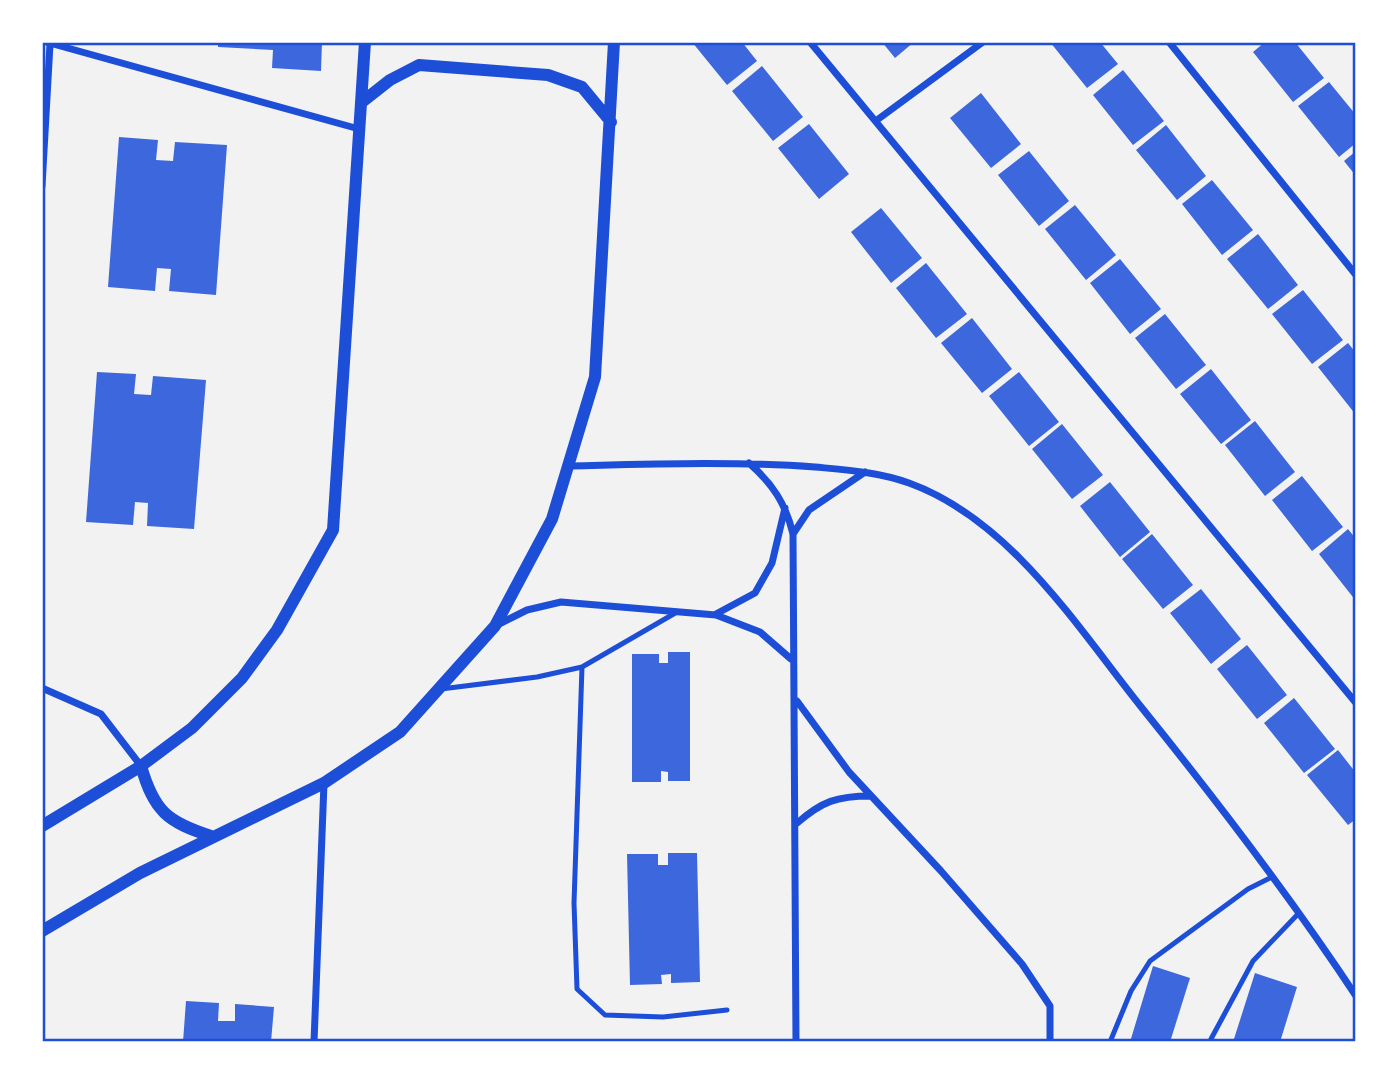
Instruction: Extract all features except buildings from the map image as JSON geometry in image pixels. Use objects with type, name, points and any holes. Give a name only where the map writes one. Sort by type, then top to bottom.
[{"type":"street","points":[[42,826],[141,766],[192,728],[242,678],[277,630],[333,530],[365,42]]},
{"type":"street","points":[[42,931],[140,873],[324,783],[400,732],[495,626],[552,519],[595,377],[614,42]]},
{"type":"street","points":[[810,42],[1356,703]]},
{"type":"street","points":[[877,120],[984,42]]},
{"type":"street","points":[[1169,42],[1356,275]]},
{"type":"street","points":[[42,186],[48,43],[359,129]]},
{"type":"street","points":[[362,102],[390,80],[419,65],[548,75],[582,87],[611,122]]},
{"type":"street","points":[[567,466],[748,462],[865,471],[909,483],[946,501],[997,537],[1045,586],[1210,793],[1356,996]]},
{"type":"street","points":[[748,462],[764,476],[785,507],[793,534],[791,659],[796,700],[796,1042]]},
{"type":"street","points":[[793,534],[809,510],[865,471]]},
{"type":"street","points":[[716,614],[755,593],[772,563],[785,507]]},
{"type":"street","points":[[495,626],[527,610],[562,602],[716,614],[760,632],[791,659]]},
{"type":"street","points":[[42,688],[101,714],[141,766],[155,804],[176,825],[211,836]]},
{"type":"street","points":[[796,700],[849,772],[1022,964],[1050,1006],[1049,1042]]},
{"type":"street","points":[[314,1042],[324,783]]},
{"type":"street","points":[[796,824],[814,808],[842,796],[871,796]]},
{"type":"lane","points":[[438,689],[537,677],[582,667],[678,611]]},
{"type":"lane","points":[[582,667],[574,904],[577,989],[605,1015],[663,1017],[727,1010]]},
{"type":"lane","points":[[1110,1042],[1131,990],[1150,961],[1248,889],[1272,877]]},
{"type":"lane","points":[[1211,1039],[1253,961],[1298,914]]}]
